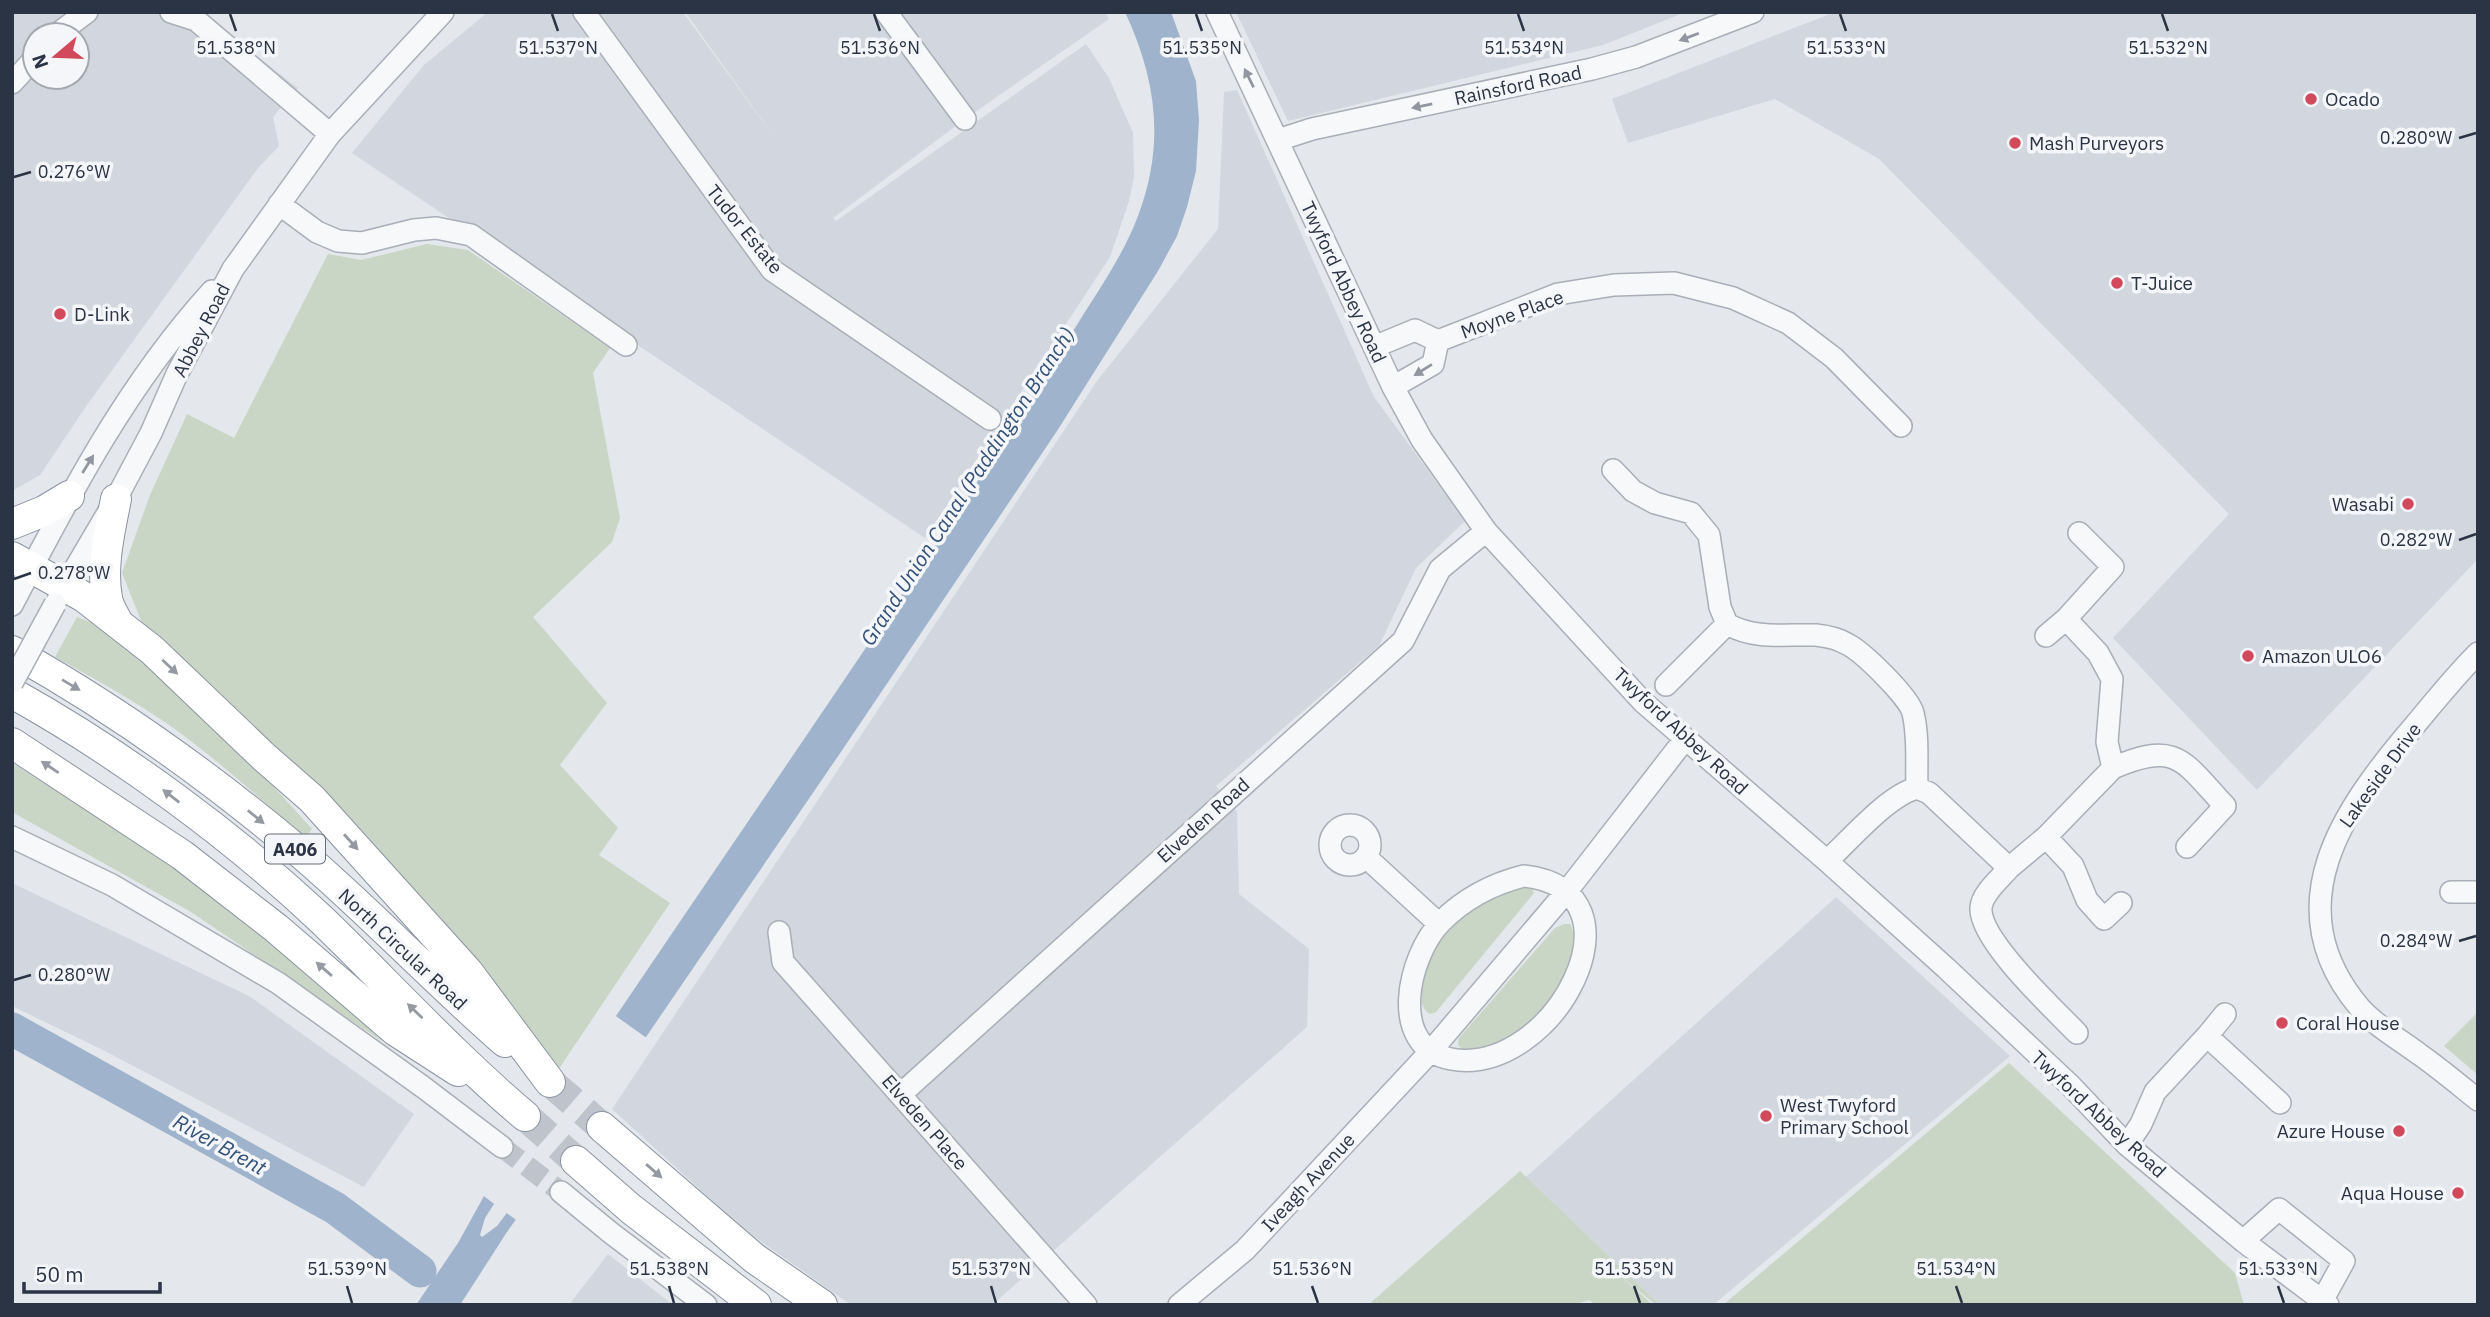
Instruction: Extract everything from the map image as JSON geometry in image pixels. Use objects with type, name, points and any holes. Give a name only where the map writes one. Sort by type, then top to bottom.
[{"type":"highway","points":[[12,524],[69,496]]},
{"type":"highway","points":[[116,499],[108,537],[105,572],[107,599],[118,623]]},
{"type":"highway","points":[[20,579],[60,594],[118,623]]},
{"type":"highway","name":"North Circular Road","points":[[12,651],[124,717],[224,790],[304,856],[449,993],[550,1082],[468,972],[312,799],[152,650],[118,623]]},
{"type":"highway","name":"North Circular Road","points":[[12,692],[114,754],[246,854],[321,919],[521,1113],[396,1031],[276,928],[182,855],[12,743]]},
{"type":"highway","points":[[602,1127],[754,1258],[822,1305]]},
{"type":"highway","points":[[576,1161],[631,1209],[756,1305]]},
{"type":"street","points":[[171,12],[195,20],[330,134]]},
{"type":"street","name":"Abbey Road","points":[[20,579],[146,372],[183,322],[233,269],[330,134],[443,12]]},
{"type":"street","name":"Tudor Estate","points":[[584,12],[772,270],[990,419]]},
{"type":"street","points":[[886,12],[965,119]]},
{"type":"street","name":"Twyford Abbey Road","points":[[1217,12],[1393,387],[1422,440],[1486,531],[1643,702],[1946,968],[2071,1086],[2127,1145],[2243,1241],[2325,1303]]},
{"type":"street","name":"Rainsford Road","points":[[1278,140],[1312,129],[1592,69],[1636,57],[1753,12]]},
{"type":"street","points":[[279,204],[317,232],[338,241],[362,243],[414,230],[436,228],[471,236],[626,345]]},
{"type":"street","name":"Abbey Road","points":[[12,683],[116,499],[233,269]]},
{"type":"street","name":"Moyne Place","points":[[1374,347],[1415,330],[1438,341],[1558,294],[1614,285],[1674,283],[1733,298],[1788,323],[1834,358],[1901,426]]},
{"type":"street","points":[[1393,387],[1433,364],[1438,341]]},
{"type":"street","points":[[1613,470],[1633,491],[1655,503],[1691,513],[1709,535],[1720,607],[1727,624],[1742,632],[1759,636],[1819,635],[1848,644],[1901,693],[1912,710],[1917,736],[1917,788]]},
{"type":"street","name":"Elveden Road","points":[[901,1094],[1403,641],[1440,569],[1486,531]]},
{"type":"street","points":[[2046,636],[2066,619],[2113,567],[2079,533]]},
{"type":"street","points":[[2066,619],[2098,653],[2112,679],[2107,742],[2113,768]]},
{"type":"street","points":[[1666,685],[1727,624]]},
{"type":"street","name":"Lakeside Drive","points":[[2478,653],[2398,745],[2340,827],[2329,852],[2320,891],[2323,935],[2335,974],[2361,1009],[2386,1032],[2417,1052],[2478,1100]]},
{"type":"street","name":"Iveagh Avenue","points":[[1179,1305],[1245,1250],[1431,1051],[1567,891],[1685,739]]},
{"type":"street","points":[[2077,1033],[2014,968],[1987,928],[1981,908],[1989,892],[2009,868],[2046,837],[2113,768],[2141,756],[2165,754],[2187,766],[2232,800],[2187,847]]},
{"type":"street","points":[[1827,861],[1893,799],[1917,788],[1929,793],[2009,868]]},
{"type":"street","points":[[12,837],[112,885],[278,983],[502,1147]]},
{"type":"street","points":[[2046,837],[2073,866],[2087,900],[2104,919],[2121,903]]},
{"type":"street","points":[[1366,857],[1439,924]]},
{"type":"street","points":[[1514,878],[1542,878],[1567,891],[1579,905],[1585,942],[1581,965],[1571,988],[1546,1022],[1515,1046],[1478,1061],[1444,1058],[1431,1051],[1419,1038],[1413,1025],[1409,992],[1413,970],[1439,924],[1459,905],[1482,890],[1514,878]]},
{"type":"street","points":[[2451,892],[2478,892]]},
{"type":"street","name":"Elveden Place","points":[[779,932],[783,962],[1086,1305]]},
{"type":"street","points":[[2127,1145],[2141,1124],[2155,1092],[2225,1014]]},
{"type":"street","points":[[2207,1036],[2280,1103]]},
{"type":"street","points":[[561,1192],[706,1305]]},
{"type":"street","points":[[2243,1241],[2279,1209],[2344,1261],[2325,1303]]},
{"type":"shaded area","points":[[12,12],[200,12],[298,88],[273,117],[279,146],[258,168],[87,405],[40,475],[12,491]]},
{"type":"shaded area","points":[[488,12],[683,12],[783,149],[685,12],[1105,12],[1109,19],[965,119],[833,218],[836,221],[1086,44],[1109,78],[1133,133],[1134,177],[1129,201],[1110,257],[925,538],[352,153],[424,65]]},
{"type":"shaded area","points":[[1236,12],[1686,12],[1603,45],[1288,121]]},
{"type":"shaded area","points":[[1835,12],[2478,12],[2478,559],[2257,790],[2113,638],[2229,514],[1879,159],[1775,99],[1628,143],[1612,99]]},
{"type":"shaded area","points":[[1237,90],[1374,397],[1465,521],[1416,568],[1379,646],[1216,786],[1237,812],[1239,894],[1309,949],[1307,1027],[992,1305],[851,1305],[742,1228],[612,1109],[1097,381],[1218,229],[1224,92]]},
{"type":"shaded area","points":[[12,883],[249,996],[414,1114],[364,1187],[101,1049],[12,1006]]},
{"type":"shaded area","name":"West Twyford Primary School","points":[[1836,897],[2010,1056],[1713,1305],[1660,1305],[1526,1177]]},
{"type":"shaded area","points":[[608,1254],[673,1305],[569,1305]]},
{"type":"green space","points":[[427,244],[468,250],[610,348],[593,373],[620,518],[612,542],[533,617],[607,703],[560,765],[618,828],[599,855],[670,903],[550,1082],[468,972],[152,648],[122,573],[150,495],[187,414],[234,438],[328,254],[361,260]]},
{"type":"green space","points":[[77,617],[103,627],[143,659],[256,767],[312,829],[305,838],[172,727],[55,657]]},
{"type":"green space","points":[[12,763],[210,888],[299,960],[383,1042],[191,912],[12,812]]},
{"type":"green space","points":[[1522,887],[1531,887],[1534,893],[1436,1012],[1430,1014],[1422,1001],[1423,985],[1435,950],[1445,935],[1457,921],[1487,900]]},
{"type":"green space","points":[[1570,924],[1573,933],[1570,961],[1555,995],[1543,1010],[1514,1034],[1498,1042],[1462,1049],[1458,1045],[1459,1038],[1555,928]]},
{"type":"green space","points":[[2478,1012],[2478,1075],[2444,1046]]},
{"type":"green space","points":[[2009,1063],[2235,1273],[2244,1305],[1723,1305]]},
{"type":"green space","points":[[1520,1171],[1660,1305],[1656,1305],[1617,1273],[1653,1305],[1595,1305],[1589,1300],[1573,1305],[1368,1305]]},
{"type":"water","points":[[1125,12],[1171,12],[1196,81],[1199,120],[1196,171],[1177,236],[1158,271],[1057,431],[845,746],[646,1037],[507,1232],[460,1305],[416,1305],[458,1243],[484,1196],[598,1033],[616,1016],[930,553],[1117,260],[1138,216],[1152,163],[1154,113],[1136,38]],"holes":[[[627,1025],[629,1035],[506,1214],[497,1226],[482,1237],[480,1235],[485,1218],[494,1204],[614,1036]]]},
{"type":"pier","points":[[613,1014],[648,1039],[519,1222],[504,1211],[622,1043],[627,1029],[616,1038],[497,1206],[481,1194],[595,1031]]},
{"type":"waterway","name":"River Brent","points":[[12,1029],[335,1208],[420,1271]]},
{"type":"tunnel","points":[[550,1082],[602,1127]]},
{"type":"tunnel","points":[[525,1116],[576,1161]]},
{"type":"tunnel","points":[[502,1147],[561,1192]]},
{"type":"place","name":"Ocado","points":[[2311,99]]},
{"type":"place","name":"Mash Purveyors","points":[[2015,143]]},
{"type":"place","name":"T-Juice","points":[[2117,283]]},
{"type":"place","name":"D-Link","points":[[60,314]]},
{"type":"place","name":"Wasabi","points":[[2408,504]]},
{"type":"place","name":"Amazon ULO6","points":[[2248,656]]},
{"type":"place","name":"Coral House","points":[[2282,1023]]},
{"type":"place","name":"West Twyford Primary School","points":[[1766,1116]]},
{"type":"place","name":"Azure House","points":[[2399,1131]]},
{"type":"place","name":"Aqua House","points":[[2458,1193]]},
{"type":"water label","name":"Grand Union Canal (Paddington Branch)","points":[[967,486]]}]
